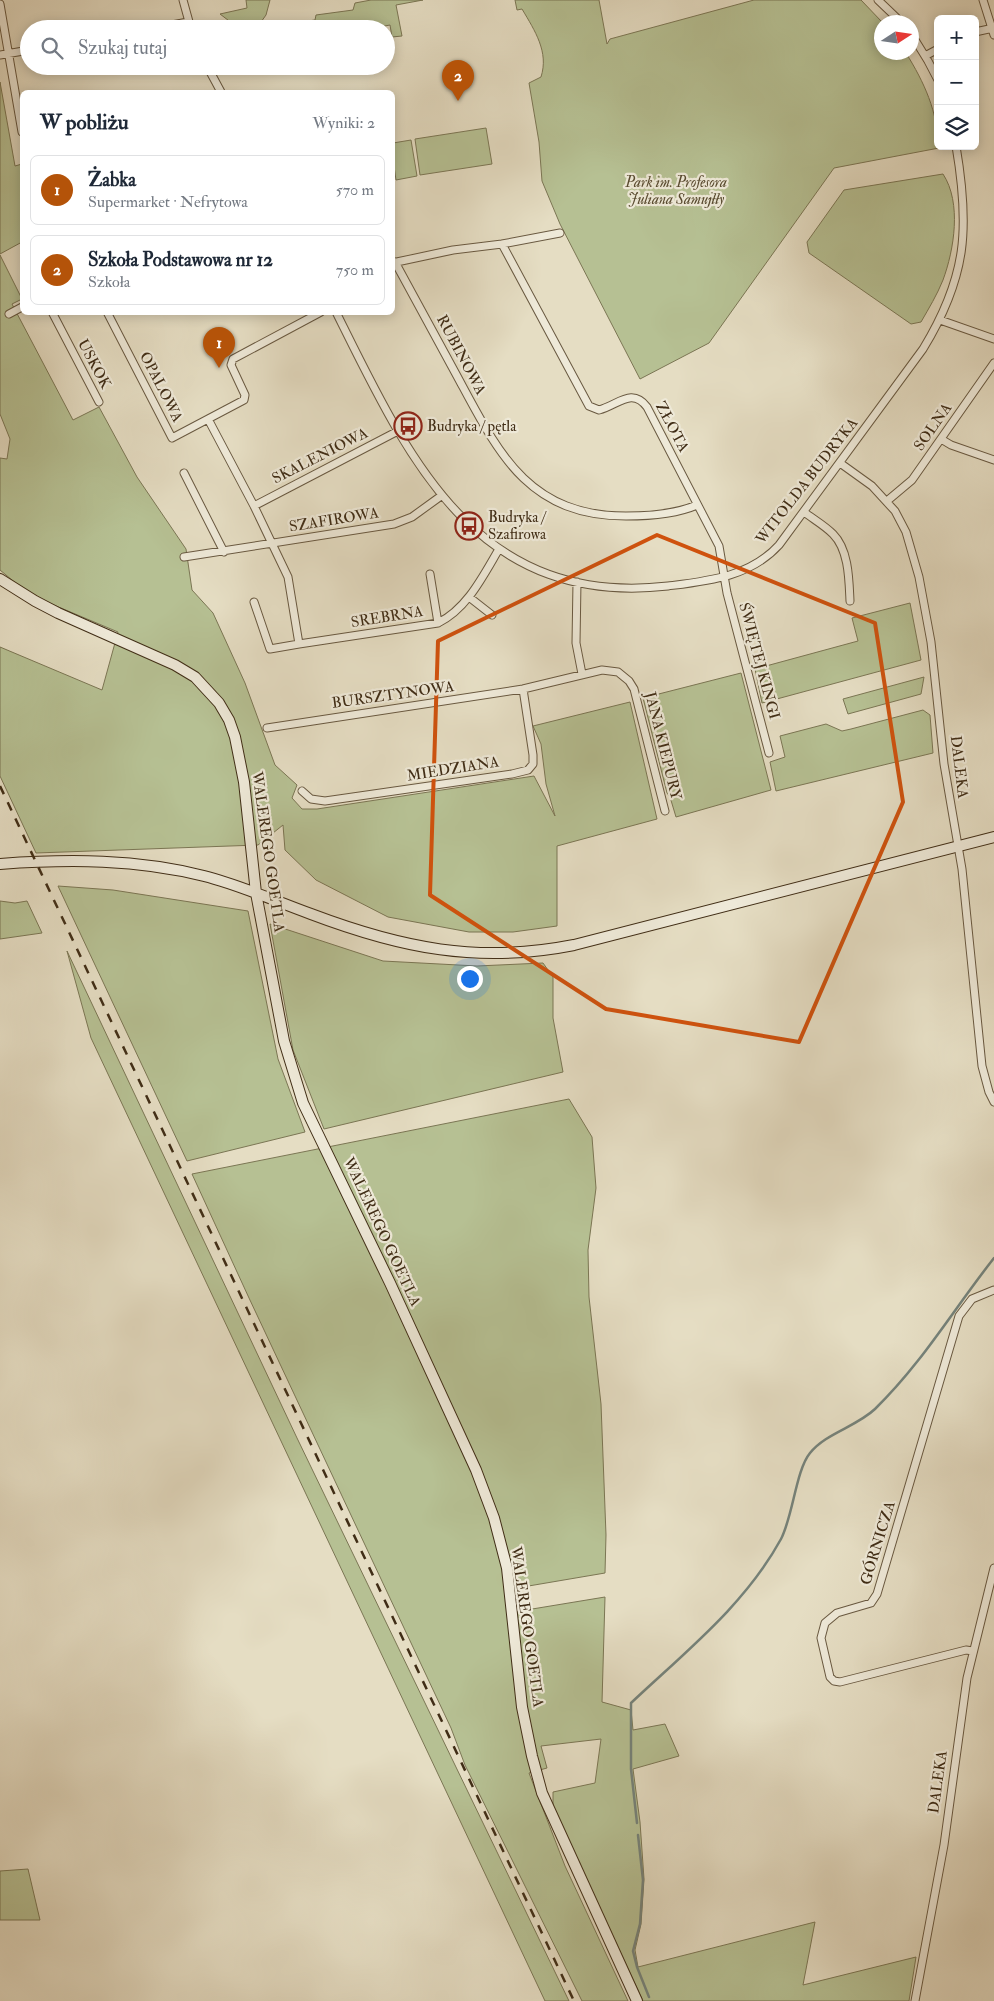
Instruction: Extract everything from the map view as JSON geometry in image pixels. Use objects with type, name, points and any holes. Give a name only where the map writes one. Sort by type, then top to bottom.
[{"type":"street","points":[[183,0],[188,20]]},
{"type":"street","points":[[878,0],[894,15]]},
{"type":"street","points":[[979,32],[993,30],[983,0]]},
{"type":"street","points":[[0,4],[20,121]]},
{"type":"street","points":[[919,47],[934,73]]},
{"type":"street","points":[[925,56],[934,51]]},
{"type":"street","points":[[0,55],[20,52]]},
{"type":"street","points":[[212,75],[220,90]]},
{"type":"street","name":"WITOLDA BUDRYKA","points":[[337,315],[378,397],[441,496],[469,526],[499,549],[531,566],[578,582],[621,588],[649,588],[725,576],[750,568],[769,554],[804,512],[923,348],[940,320],[957,277],[964,234],[964,204],[957,150]]},
{"type":"street","points":[[395,262],[453,250],[560,234]]},
{"type":"street","name":"ZŁOTA","points":[[502,244],[588,406],[599,410],[626,398],[634,397],[641,400],[647,408],[718,546],[725,576]]},
{"type":"street","name":"RUBINOWA","points":[[395,264],[491,440],[514,470],[534,489],[563,504],[610,516],[638,516],[686,510],[697,505]]},
{"type":"street","points":[[9,314],[20,307]]},
{"type":"street","name":"USKOK","points":[[54,315],[99,402]]},
{"type":"street","name":"OPALOWA","points":[[109,315],[172,438],[208,419]]},
{"type":"street","points":[[299,644],[288,577],[254,506],[208,419],[241,402],[245,398],[231,365],[233,359],[315,315]]},
{"type":"street","points":[[940,320],[994,339]]},
{"type":"street","name":"SOLNA","points":[[887,501],[912,480],[994,363]]},
{"type":"street","name":"SKALENIOWA","points":[[254,506],[398,431]]},
{"type":"street","points":[[941,439],[951,445],[994,460]]},
{"type":"street","name":"DALEKA","points":[[840,462],[872,486],[895,511],[906,532],[921,590],[935,669],[944,764],[964,888],[982,1066],[989,1092],[994,1102]]},
{"type":"street","points":[[184,473],[224,552]]},
{"type":"street","name":"SZAFIROWA","points":[[184,557],[394,524],[412,517],[441,496]]},
{"type":"street","points":[[804,512],[832,533],[840,542],[849,576],[850,601]]},
{"type":"street","name":"SREBRNA","points":[[254,602],[270,649],[438,622],[458,611],[499,549]]},
{"type":"street","points":[[430,574],[438,622]]},
{"type":"street","name":"ŚWIĘTEJ KINGI","points":[[725,576],[727,592],[769,753]]},
{"type":"street","name":"WALEREGO GOETLA","points":[[0,578],[34,601],[176,666],[195,677],[219,703],[229,720],[240,756],[256,893],[284,1040],[303,1102],[415,1336],[476,1470],[491,1510],[507,1568],[522,1707],[542,1793],[637,2001]]},
{"type":"street","points":[[578,582],[576,643],[582,674]]},
{"type":"street","points":[[469,597],[492,616]]},
{"type":"street","name":"JANA KIEPURY","points":[[523,690],[582,674],[610,670],[618,672],[629,681],[634,689],[665,811]]},
{"type":"street","name":"BURSZTYNOWA","points":[[267,728],[523,690]]},
{"type":"street","name":"MIEDZIANA","points":[[302,791],[312,799],[325,801],[512,774],[528,770],[533,764],[534,755],[523,690]]},
{"type":"street","points":[[0,864],[81,861],[152,866],[205,877],[256,893],[313,915],[416,947],[467,953],[504,954],[574,945],[994,837]]},
{"type":"street","name":"GÓRNICZA","points":[[973,1651],[966,1650],[840,1682],[834,1681],[830,1676],[821,1638],[823,1628],[833,1615],[871,1603],[877,1594],[959,1316],[972,1299],[994,1290]]},
{"type":"street","name":"DALEKA","points":[[916,2001],[943,1851],[967,1678],[994,1568]]},
{"type":"highlighted area","points":[[657,535],[875,623],[903,802],[799,1042],[606,1009],[430,895],[438,641]]},
{"type":"green space","points":[[246,0],[270,0],[266,15],[262,20],[228,20],[220,14],[247,8]]},
{"type":"green space","points":[[371,0],[423,0],[396,5],[402,36],[395,37],[395,20],[315,20],[316,15],[353,10],[355,3]]},
{"type":"green space","name":"Park im. Profesora Juliana Samujłły","points":[[515,0],[599,0],[607,44],[610,39],[754,0],[861,0],[875,15],[874,60],[910,60],[919,75],[934,113],[934,149],[834,168],[709,343],[640,379],[560,224],[542,181],[539,142],[529,83],[541,77],[543,68],[542,50],[536,34],[522,9],[517,10]]},
{"type":"green space","points":[[0,82],[15,166],[20,165],[20,243],[0,254]]},
{"type":"green space","points":[[486,128],[492,164],[420,175],[415,139]]},
{"type":"green space","points":[[411,140],[417,176],[396,180],[395,143]]},
{"type":"green space","points":[[943,174],[953,199],[953,241],[943,280],[921,322],[911,324],[809,253],[807,242],[844,190]]},
{"type":"green space","points":[[0,255],[20,295],[20,300],[12,304],[73,420],[99,407],[137,477],[186,549],[192,590],[213,613],[245,683],[275,765],[297,785],[292,798],[302,809],[317,809],[534,776],[555,816],[546,784],[541,744],[533,726],[630,702],[657,819],[557,846],[557,926],[513,932],[469,932],[388,917],[316,880],[285,850],[283,825],[258,845],[36,853],[0,776],[0,647],[102,690],[118,632],[30,595],[0,570],[0,458],[7,459],[10,439],[0,414]]},
{"type":"green space","points":[[910,603],[921,660],[762,703],[755,669],[858,641],[852,618]]},
{"type":"green space","points":[[741,673],[771,790],[676,817],[667,793],[643,698]]},
{"type":"green space","points":[[924,677],[921,694],[848,714],[843,699]]},
{"type":"green space","points":[[923,710],[930,715],[933,753],[776,791],[770,762],[785,757],[780,736],[826,724],[842,731]]},
{"type":"green space","points":[[58,886],[113,890],[248,911],[278,1059],[305,1132],[187,1161]]},
{"type":"green space","points":[[0,901],[15,903],[27,901],[42,933],[0,939]]},
{"type":"green space","points":[[270,924],[383,961],[477,966],[543,963],[553,977],[553,1018],[563,1072],[324,1129],[293,1050]]},
{"type":"green space","points":[[67,951],[297,1438],[569,2001],[545,2001],[91,1038]]},
{"type":"green space","points":[[569,1099],[592,1137],[596,1188],[588,1250],[589,1297],[601,1404],[606,1535],[605,1573],[505,1590],[508,1613],[605,1597],[602,1702],[631,1710],[633,1730],[665,1724],[679,1756],[633,1769],[640,1822],[644,1879],[641,1924],[635,1950],[638,1967],[815,1922],[803,1985],[916,1957],[909,2001],[643,2001],[553,1807],[553,1792],[595,1783],[601,1739],[541,1746],[547,1768],[529,1773],[565,1866],[628,2001],[582,2001],[465,1765],[451,1728],[192,1174]]},
{"type":"green space","points":[[28,1869],[40,1920],[0,1920],[0,1871]]},
{"type":"waterway","points":[[637,1823],[631,1769],[631,1703],[713,1627],[750,1585],[766,1563],[781,1539],[789,1518],[801,1470],[810,1453],[824,1440],[859,1421],[875,1409],[892,1391],[923,1354],[994,1258]]},
{"type":"waterway","points":[[638,1835],[643,1880],[640,1924],[633,1951],[649,1997]]},
{"type":"railway","points":[[0,786],[574,2001]]},
{"type":"place","name":"Szkoła Podstawowa nr 12","points":[[458,101]]},
{"type":"place","name":"Żabka","points":[[219,368]]},
{"type":"place","name":"Budryka / pętla","points":[[408,426]]},
{"type":"place","name":"Budryka / Szafirowa","points":[[469,526]]}]
